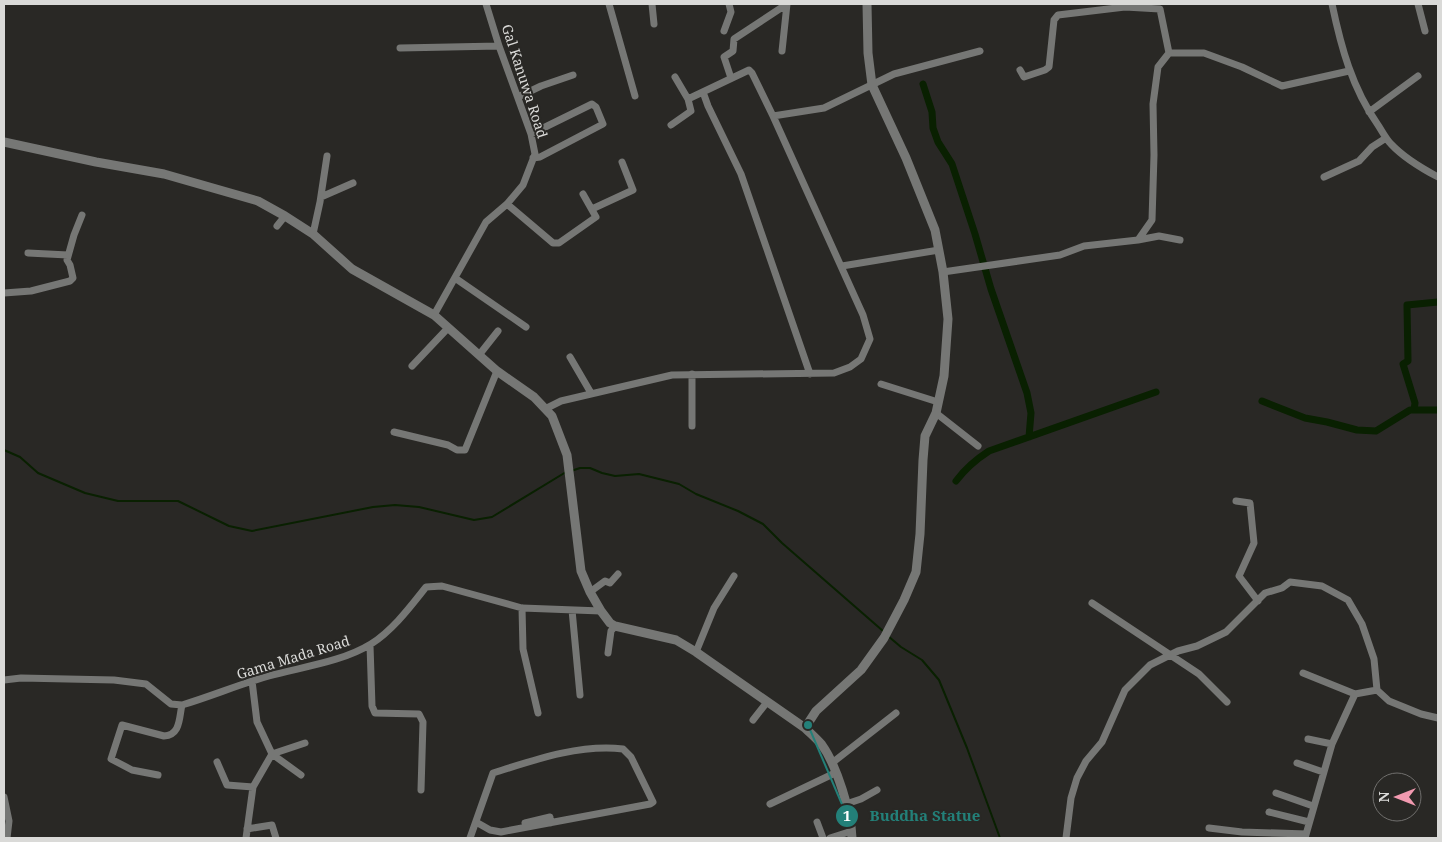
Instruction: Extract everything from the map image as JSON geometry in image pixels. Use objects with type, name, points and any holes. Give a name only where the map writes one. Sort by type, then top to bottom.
[{"type":"street","name":"Gal Kanuwa Road","points":[[434,315],[486,222],[507,204],[523,185],[535,154],[531,134],[486,4]]},
{"type":"street","points":[[609,4],[635,96]]},
{"type":"street","points":[[652,4],[654,24]]},
{"type":"street","points":[[724,31],[731,12],[729,4]]},
{"type":"street","points":[[782,51],[787,4]]},
{"type":"street","points":[[731,78],[724,57],[733,51],[734,39],[787,4]]},
{"type":"street","points":[[805,728],[816,712],[861,670],[884,638],[916,572],[925,436],[936,413],[944,376],[948,319],[943,272],[935,230],[872,85],[868,53],[867,4]]},
{"type":"street","points":[[1332,4],[1341,46],[1349,71],[1369,112],[1390,144],[1414,164],[1438,177]]},
{"type":"street","points":[[1418,4],[1426,30]]},
{"type":"street","points":[[1020,70],[1024,77],[1046,70],[1049,67],[1054,20],[1058,15],[1125,7],[1160,10],[1168,53],[1158,67],[1153,104],[1152,220],[1138,240]]},
{"type":"street","points":[[400,48],[499,46]]},
{"type":"street","points":[[773,116],[824,108],[894,74],[980,51]]},
{"type":"street","points":[[1168,53],[1204,53],[1242,67],[1282,86],[1349,71]]},
{"type":"street","points":[[545,410],[561,401],[672,375],[834,373],[850,367],[861,360],[870,339],[864,315],[752,73],[749,70],[688,99]]},
{"type":"street","points":[[518,97],[541,86],[573,75]]},
{"type":"street","points":[[1369,112],[1418,76]]},
{"type":"street","points":[[671,125],[691,110],[688,99],[675,77]]},
{"type":"street","points":[[703,92],[741,174],[810,374]]},
{"type":"street","points":[[531,134],[592,104],[596,107],[603,124],[540,157],[533,158]]},
{"type":"street","points":[[1324,177],[1359,161],[1372,147],[1386,138]]},
{"type":"street","points":[[4,142],[96,162],[164,174],[258,201],[313,234],[352,269],[434,315],[497,370],[534,397],[552,416],[567,454],[581,571],[601,611],[610,623],[615,626],[676,640],[805,728],[822,745],[832,764],[846,804],[852,835],[830,838]]},
{"type":"street","points":[[313,234],[327,156]]},
{"type":"street","points":[[592,210],[633,190],[622,162]]},
{"type":"street","points":[[321,197],[353,183]]},
{"type":"street","points":[[507,204],[553,243],[559,243],[596,217],[583,194]]},
{"type":"street","points":[[4,293],[31,291],[70,281],[73,278],[70,264],[67,260],[82,215]]},
{"type":"street","points":[[277,226],[285,216]]},
{"type":"street","points":[[943,272],[1060,255],[1084,246],[1159,236],[1180,240]]},
{"type":"street","points":[[842,266],[939,250]]},
{"type":"street","points":[[28,253],[68,255]]},
{"type":"street","points":[[455,278],[526,327]]},
{"type":"street","points":[[412,366],[448,328]]},
{"type":"street","points":[[479,355],[498,330]]},
{"type":"street","points":[[570,357],[591,393]]},
{"type":"street","points":[[394,432],[457,450],[465,450],[497,370]]},
{"type":"street","points":[[692,374],[692,426]]},
{"type":"street","points":[[881,384],[938,402]]},
{"type":"street","points":[[936,413],[978,446]]},
{"type":"street","points":[[1236,501],[1250,503],[1254,543],[1239,576],[1258,601]]},
{"type":"street","points":[[590,592],[605,581],[610,583],[618,574]]},
{"type":"street","points":[[696,652],[714,608],[734,576]]},
{"type":"street","points":[[1066,838],[1071,798],[1077,778],[1086,761],[1102,742],[1125,690],[1150,666],[1178,651],[1197,646],[1226,632],[1265,593],[1282,588],[1290,582],[1322,586],[1348,600],[1362,624],[1374,659],[1377,690],[1389,701],[1421,714],[1438,718]]},
{"type":"street","name":"Gama Mada Road","points":[[182,705],[252,681],[353,653],[370,645],[393,625],[426,587],[442,586],[522,608],[601,611]]},
{"type":"street","points":[[1092,603],[1199,674],[1227,702]]},
{"type":"street","points":[[522,608],[523,650],[538,713]]},
{"type":"street","points":[[572,610],[580,695]]},
{"type":"street","points":[[608,653],[611,631],[615,626]]},
{"type":"street","points":[[370,645],[372,706],[375,713],[419,714],[423,722],[421,790]]},
{"type":"street","points":[[1303,673],[1355,694],[1377,690]]},
{"type":"street","points":[[4,680],[21,678],[114,680],[146,684],[171,704],[182,705],[179,724],[174,733],[169,736],[122,725],[118,732],[111,759],[132,770],[158,775]]},
{"type":"street","points":[[252,681],[257,722],[272,754],[301,775]]},
{"type":"street","points":[[1209,828],[1305,836],[1332,744],[1355,694]]},
{"type":"street","points":[[753,720],[768,702]]},
{"type":"street","points":[[832,764],[896,713]]},
{"type":"street","points":[[1308,739],[1332,744]]},
{"type":"street","points":[[246,838],[253,787],[272,754],[305,743]]},
{"type":"street","points":[[470,838],[493,773],[551,755],[606,747],[623,749],[631,757],[653,802],[501,832],[490,830],[476,822]]},
{"type":"street","points":[[217,762],[227,785],[253,787]]},
{"type":"street","points":[[1297,763],[1323,772]]},
{"type":"street","points":[[770,804],[835,773]]},
{"type":"street","points":[[846,804],[861,799],[877,790]]},
{"type":"street","points":[[1276,793],[1314,806]]},
{"type":"street","points":[[4,797],[9,821],[7,838]]},
{"type":"street","points":[[1269,812],[1309,822]]},
{"type":"street","points":[[525,823],[550,817],[550,823]]},
{"type":"street","points":[[817,822],[822,838]]},
{"type":"street","points":[[247,828],[272,825],[276,838]]},
{"type":"waterway","points":[[923,84],[932,112],[933,128],[938,142],[952,164],[991,289],[1027,393],[1031,413],[1029,437]]},
{"type":"waterway","points":[[1414,410],[1415,403],[1403,364],[1408,361],[1407,305],[1438,302]]},
{"type":"waterway","points":[[956,481],[971,465],[989,451],[1156,392]]},
{"type":"waterway","points":[[1262,401],[1305,418],[1357,430],[1376,431],[1410,410],[1438,410]]},
{"type":"waterway","points":[[4,450],[20,457],[38,473],[85,493],[118,501],[178,501],[229,526],[252,531],[373,507],[395,505],[419,507],[474,520],[492,517],[566,472]]},
{"type":"waterway","points":[[571,471],[580,468],[590,468],[615,476],[639,474],[679,484],[696,494],[738,511],[763,524],[782,543],[883,631]]},
{"type":"waterway","points":[[888,636],[922,660],[939,680],[967,748],[1000,838]]},
{"type":"place","name":"Buddha Statue","points":[[808,725]]}]
